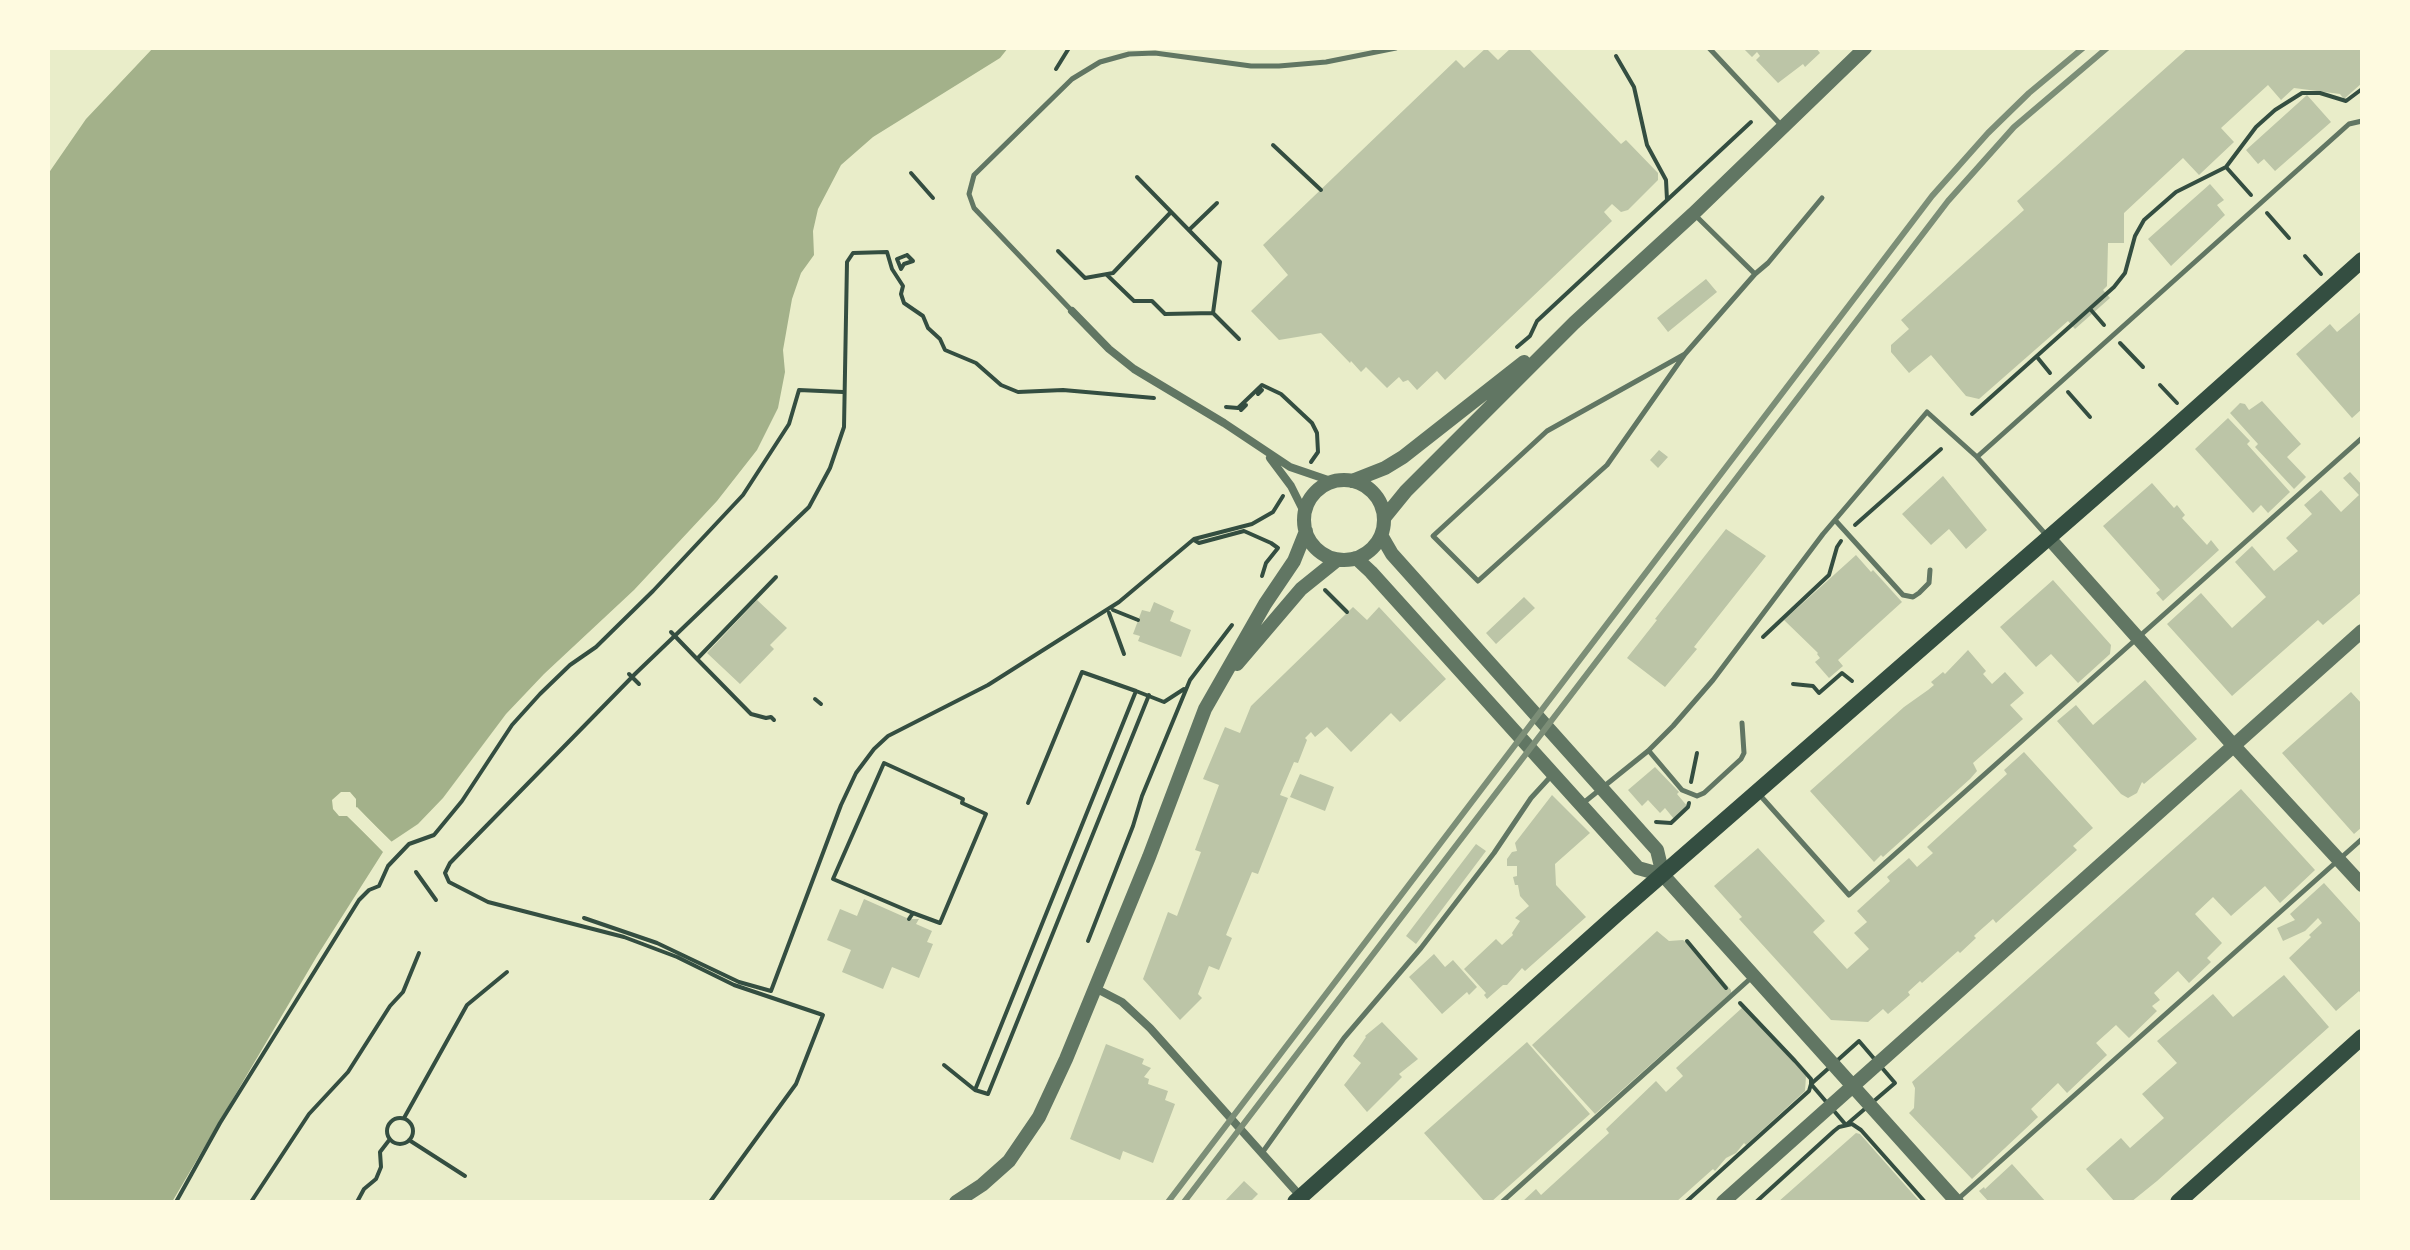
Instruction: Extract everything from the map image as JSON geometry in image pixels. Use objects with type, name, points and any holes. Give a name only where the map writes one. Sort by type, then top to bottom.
[{"type":"main road","points":[[1300,1200],[1663,875],[2362,260]]},
{"type":"main road","points":[[2178,1202],[2362,1037]]},
{"type":"street","points":[[1384,518],[1406,491],[1574,323],[1693,214],[1865,48]]},
{"type":"street","points":[[1072,311],[1124,362],[1238,432],[1267,454],[1303,472],[1334,482],[1352,481],[1403,457],[1574,323]]},
{"type":"street","points":[[956,1202],[1000,1170],[1027,1137],[1051,1093],[1213,692],[1294,561],[1306,531],[1305,514],[1291,486],[1267,454]]},
{"type":"street","points":[[1213,692],[1301,589],[1337,560],[1356,558],[1375,545],[1381,535],[1382,508],[1371,491],[1352,481]]},
{"type":"street","points":[[1305,514],[1315,494],[1334,482]]},
{"type":"street","points":[[1306,531],[1318,550],[1337,560]]},
{"type":"street","points":[[1381,535],[1392,554],[1657,850],[1663,875],[1956,1201]]},
{"type":"street","points":[[2048,537],[2362,885]]},
{"type":"street","points":[[1356,558],[1638,868],[1663,875]]},
{"type":"street","points":[[1723,1202],[2362,631]]},
{"type":"street","points":[[1095,988],[1134,1012],[1300,1200]]},
{"type":"lane","points":[[1072,311],[974,208],[969,189],[974,175],[1072,79],[1100,62],[1129,54],[1155,53],[1251,66],[1279,66],[1326,62],[1396,48]]},
{"type":"lane","points":[[1709,48],[1783,127]]},
{"type":"lane","points":[[1977,457],[2349,124],[2362,121]]},
{"type":"lane","points":[[1685,354],[1547,431],[1433,536],[1478,581],[1607,465],[1685,354],[1822,198]]},
{"type":"lane","points":[[1693,214],[1755,274]]},
{"type":"lane","points":[[1581,805],[1648,751],[1713,680],[1835,520],[1927,412],[1977,457],[2048,537]]},
{"type":"lane","points":[[1758,793],[1849,895],[2362,438]]},
{"type":"lane","points":[[1835,520],[1903,595],[1913,597],[1919,593],[1929,583],[1930,570]]},
{"type":"lane","points":[[1648,751],[1682,790],[1697,796],[1741,759],[1744,753],[1742,723]]},
{"type":"lane","points":[[1261,1154],[1344,1038],[1421,948],[1494,853],[1531,798],[1553,773]]},
{"type":"lane","points":[[1956,1201],[2362,839]]},
{"type":"lane","points":[[1502,1202],[1755,975]]},
{"type":"path","points":[[1056,69],[1069,48]]},
{"type":"path","points":[[1616,56],[1634,87],[1647,145],[1666,180],[1668,201]]},
{"type":"path","points":[[1972,414],[2091,310],[2125,273],[2135,236],[2144,220],[2176,192],[2226,167],[2256,127],[2295,95],[2320,93],[2346,101],[2362,89]]},
{"type":"path","points":[[1507,356],[1530,336],[1537,321],[1751,122]]},
{"type":"path","points":[[1273,145],[1321,190]]},
{"type":"path","points":[[2226,167],[2251,195]]},
{"type":"path","points":[[911,173],[933,198]]},
{"type":"path","points":[[1137,177],[1220,262],[1213,313]]},
{"type":"path","points":[[1190,229],[1217,203]]},
{"type":"path","points":[[1058,251],[1085,278],[1113,273],[1171,212]]},
{"type":"path","points":[[2267,213],[2289,238]]},
{"type":"path","points":[[710,1202],[796,1084],[823,1015],[734,985],[677,957],[624,937],[488,902],[449,882],[445,873],[450,863],[631,675],[809,507],[823,483],[844,427],[847,262],[855,252],[887,252],[892,269],[903,286],[901,294],[904,303],[923,316],[945,350],[976,363],[1010,390],[1122,393],[1191,404]]},
{"type":"path","points":[[2305,256],[2321,274]]},
{"type":"path","points":[[896,265],[897,259],[909,257]]},
{"type":"path","points":[[1107,275],[1134,301],[1152,301],[1165,314],[1213,313],[1239,339]]},
{"type":"path","points":[[2091,310],[2104,325]]},
{"type":"path","points":[[2120,343],[2143,367]]},
{"type":"path","points":[[2037,357],[2050,373]]},
{"type":"path","points":[[1222,406],[1238,408],[1262,385],[1281,394],[1312,423],[1317,433],[1318,452],[1303,472]]},
{"type":"path","points":[[2160,385],[2177,403]]},
{"type":"path","points":[[176,1202],[220,1123],[359,900],[369,890],[379,886],[388,866],[409,844],[434,835],[462,801],[512,725],[530,704],[570,665],[596,647],[743,495],[789,424],[799,390],[843,392]]},
{"type":"path","points":[[2067,392],[2090,417]]},
{"type":"path","points":[[1241,410],[1246,405]]},
{"type":"path","points":[[1758,644],[1829,575],[1837,547],[1860,519],[1941,449]]},
{"type":"path","points":[[584,918],[657,943],[739,982],[771,991],[841,805],[856,773],[874,749],[888,736],[988,685],[1119,602],[1194,539],[1207,533],[1242,528],[1270,515],[1291,486]]},
{"type":"path","points":[[1194,539],[1199,543],[1244,531],[1273,545],[1278,548],[1264,568],[1262,579]]},
{"type":"path","points":[[697,659],[776,577]]},
{"type":"path","points":[[1325,590],[1347,612]]},
{"type":"path","points":[[1124,654],[1111,611],[1138,620]]},
{"type":"path","points":[[1088,941],[1187,688],[1224,632],[1241,616]]},
{"type":"path","points":[[673,634],[751,714],[774,720]]},
{"type":"path","points":[[1028,803],[1082,672],[1164,702],[1187,688]]},
{"type":"path","points":[[1793,684],[1813,686],[1819,693],[1842,673],[1852,681]]},
{"type":"path","points":[[631,675],[639,684]]},
{"type":"path","points":[[975,1090],[1136,691]]},
{"type":"path","points":[[944,1065],[975,1090],[988,1094],[1149,695]]},
{"type":"path","points":[[815,699],[821,704]]},
{"type":"path","points":[[884,763],[963,799],[962,803],[986,814],[940,923],[913,913],[833,879],[884,763]]},
{"type":"path","points":[[416,872],[436,900]]},
{"type":"path","points":[[909,919],[913,913]]},
{"type":"path","points":[[1686,1202],[1809,1091],[1811,1084],[1811,1079],[1732,995],[1687,941]]},
{"type":"path","points":[[251,1202],[309,1114],[348,1072],[390,1006],[403,992],[419,953]]},
{"type":"path","points":[[404,1118],[467,1005],[507,972]]},
{"type":"path","points":[[396,1118],[404,1118],[413,1126],[413,1134],[409,1140],[399,1144],[390,1139],[387,1130],[396,1118]]},
{"type":"path","points":[[1756,1202],[1834,1131],[1852,1124],[1861,1130],[1925,1202]]},
{"type":"path","points":[[357,1202],[364,1189],[376,1179],[381,1167],[380,1152],[390,1139]]},
{"type":"path","points":[[409,1140],[465,1176]]},
{"type":"shaded area","points":[[153,48],[1008,48],[1000,58],[873,137],[841,165],[818,209],[813,231],[814,255],[801,273],[792,299],[783,350],[785,372],[778,408],[757,450],[717,501],[634,590],[506,714],[443,798],[418,824],[391,842],[357,807],[348,816],[383,852],[317,956],[172,1202],[48,1202],[48,174],[86,119]]},
{"type":"pier","points":[[341,792],[350,792],[356,799],[356,807],[395,845],[389,845],[358,814],[356,819],[386,850],[386,854],[347,816],[339,816],[333,809],[332,800]]},
{"type":"building","points":[[1486,48],[1498,60],[1511,48],[1528,48],[1621,144],[1626,140],[1658,173],[1658,180],[1628,210],[1621,212],[1612,204],[1604,212],[1612,221],[1445,380],[1437,371],[1417,390],[1408,380],[1403,382],[1399,377],[1387,388],[1366,367],[1361,372],[1350,363],[1321,333],[1279,340],[1251,311],[1288,275],[1263,245],[1456,60],[1464,68]]},
{"type":"building","points":[[1743,48],[1816,48],[1820,53],[1805,67],[1803,64],[1778,83],[1756,60],[1760,56],[1757,52],[1752,57]]},
{"type":"building","points":[[2188,48],[2362,48],[2362,83],[2344,99],[2340,94],[2294,88],[2281,100],[2268,85],[2221,128],[2234,142],[2199,175],[2183,158],[2124,213],[2124,243],[2108,243],[2107,286],[2103,290],[2110,298],[2075,329],[2068,321],[1979,399],[1966,396],[1931,355],[1909,373],[1891,352],[1891,345],[1909,329],[1901,320],[2024,210],[2017,201]]},
{"type":"building","points":[[2307,95],[2331,122],[2275,171],[2264,159],[2258,164],[2246,150]]},
{"type":"building","points":[[2210,184],[2224,200],[2217,205],[2225,215],[2171,266],[2148,239]]},
{"type":"building","points":[[1706,279],[1717,292],[1668,332],[1657,318]]},
{"type":"building","points":[[2362,311],[2362,409],[2352,418],[2296,354],[2330,324],[2337,332]]},
{"type":"building","points":[[2262,401],[2301,444],[2287,457],[2306,477],[2294,489],[2255,447],[2258,444],[2230,413],[2240,403],[2249,410]]},
{"type":"building","points":[[2228,418],[2290,492],[2268,513],[2261,505],[2253,513],[2195,449]]},
{"type":"building","points":[[1659,450],[1668,457],[1658,468],[1650,460]]},
{"type":"building","points":[[2350,472],[2362,485],[2362,592],[2323,625],[2318,620],[2232,696],[2167,624],[2201,593],[2232,628],[2266,597],[2235,562],[2252,546],[2274,571],[2298,551],[2286,538],[2312,514],[2304,505],[2321,490],[2341,512],[2359,495],[2343,478]]},
{"type":"building","points":[[1943,476],[1987,530],[1966,549],[1949,529],[1931,545],[1902,514]]},
{"type":"building","points":[[2152,483],[2174,508],[2177,505],[2185,515],[2182,518],[2207,545],[2211,540],[2219,550],[2163,601],[2156,593],[2160,590],[2103,526]]},
{"type":"building","points":[[1726,529],[1766,556],[1665,687],[1627,658]]},
{"type":"building","points":[[1856,555],[1902,602],[1838,660],[1843,666],[1829,678],[1815,662],[1820,658],[1818,653],[1784,620]]},
{"type":"building","points":[[2053,580],[2111,645],[2110,654],[2078,683],[2051,654],[2036,667],[2000,627]]},
{"type":"building","points":[[1524,597],[1535,608],[1496,644],[1486,633]]},
{"type":"building","points":[[757,600],[787,628],[770,645],[774,649],[740,684],[707,653]]},
{"type":"building","points":[[1154,602],[1174,611],[1170,621],[1191,630],[1181,657],[1138,641],[1140,636],[1133,634],[1142,610],[1150,612]]},
{"type":"building","points":[[1353,607],[1367,620],[1379,607],[1446,679],[1400,722],[1391,713],[1351,752],[1327,727],[1315,737],[1311,732],[1305,738],[1307,740],[1298,763],[1294,762],[1280,795],[1288,798],[1258,874],[1252,872],[1226,935],[1232,938],[1219,970],[1209,966],[1198,994],[1202,998],[1180,1020],[1143,979],[1168,912],[1177,916],[1201,852],[1195,850],[1219,785],[1203,779],[1225,727],[1240,733],[1251,706]]},
{"type":"building","points":[[1968,650],[1986,671],[1983,674],[1992,684],[2005,672],[2024,693],[2010,705],[2023,719],[1973,763],[1977,771],[1970,779],[1874,862],[1810,791],[1904,707],[1934,685],[1931,682],[1943,672],[1945,674]]},
{"type":"building","points":[[2145,680],[2197,739],[2144,784],[2142,782],[2137,793],[2128,798],[2121,794],[2057,721],[2076,705],[2093,725]]},
{"type":"building","points":[[2351,692],[2362,704],[2362,827],[2354,834],[2282,753]]},
{"type":"building","points":[[2024,752],[2093,828],[2073,846],[2077,850],[1996,923],[1993,919],[1960,953],[1958,951],[1922,983],[1920,981],[1908,992],[1910,995],[1888,1014],[1883,1009],[1868,1022],[1831,1020],[1739,919],[1742,917],[1714,886],[1758,848],[1825,921],[1813,932],[1847,969],[1869,949],[1854,933],[1867,922],[1857,911],[1890,881],[1887,877],[1909,858],[1917,867],[1933,853],[1927,847],[2007,774],[2004,770]]},
{"type":"building","points":[[1655,767],[1679,792],[1677,794],[1688,807],[1674,819],[1665,808],[1660,813],[1648,800],[1642,806],[1628,790]]},
{"type":"building","points":[[1300,774],[1334,787],[1325,811],[1290,797]]},
{"type":"building","points":[[2241,789],[2315,870],[2280,903],[2265,886],[2231,916],[2213,897],[2195,914],[2222,943],[2207,958],[2211,962],[2189,983],[2178,971],[2154,993],[2160,1000],[2152,1006],[2157,1011],[2129,1038],[2116,1025],[2096,1043],[2107,1055],[2067,1093],[2058,1083],[2031,1109],[2038,1117],[1972,1179],[1909,1113],[1914,1108],[1915,1088],[1912,1082]]},
{"type":"building","points":[[1552,795],[1590,833],[1555,864],[1556,885],[1586,917],[1525,971],[1522,968],[1507,985],[1487,999],[1486,993],[1464,969],[1496,939],[1502,945],[1513,935],[1520,921],[1515,918],[1529,906],[1520,896],[1518,885],[1515,885],[1513,877],[1517,876],[1517,866],[1507,866],[1507,859],[1517,851],[1515,843]]},
{"type":"building","points":[[1476,844],[1486,851],[1416,944],[1406,936]]},
{"type":"building","points":[[2324,883],[2362,925],[2362,995],[2359,991],[2336,1011],[2289,958],[2322,923],[2318,918],[2305,931],[2283,941],[2277,928],[2295,920],[2290,914]]},
{"type":"building","points":[[864,899],[909,919],[919,919],[916,924],[932,931],[927,942],[933,944],[919,978],[892,967],[883,989],[842,972],[851,950],[827,940],[840,909],[857,916]]},
{"type":"building","points":[[1657,931],[1669,941],[1683,940],[1698,952],[1731,993],[1595,1114],[1532,1045]]},
{"type":"building","points":[[1434,954],[1445,967],[1453,960],[1477,987],[1442,1014],[1409,977]]},
{"type":"building","points":[[2284,975],[2329,1027],[2157,1181],[2131,1202],[2115,1202],[2086,1169],[2121,1138],[2130,1148],[2164,1118],[2142,1094],[2177,1063],[2157,1041],[2213,994],[2233,1017]]},
{"type":"building","points":[[1743,1007],[1806,1076],[1805,1091],[1746,1145],[1744,1143],[1676,1202],[1522,1202],[1536,1189],[1541,1195],[1609,1133],[1606,1129],[1656,1081],[1666,1092],[1683,1076],[1676,1068]]},
{"type":"building","points":[[1382,1022],[1418,1059],[1399,1074],[1402,1077],[1367,1112],[1344,1085],[1361,1063],[1353,1056],[1365,1036]]},
{"type":"building","points":[[1527,1042],[1590,1114],[1491,1202],[1485,1202],[1424,1133]]},
{"type":"building","points":[[1106,1044],[1144,1059],[1142,1064],[1151,1068],[1144,1077],[1149,1079],[1148,1084],[1168,1091],[1165,1100],[1175,1104],[1153,1163],[1123,1151],[1120,1160],[1070,1139]]},
{"type":"building","points":[[1856,1133],[1920,1202],[1778,1202]]},
{"type":"building","points":[[2012,1164],[2046,1202],[1989,1202],[1979,1191]]},
{"type":"building","points":[[1244,1181],[1258,1194],[1250,1202],[1224,1202]]},
{"type":"railway","points":[[1168,1202],[1932,196],[1988,133],[2029,93],[2083,48]]},
{"type":"railway","points":[[1184,1202],[1948,201],[2014,127],[2107,48]]}]
